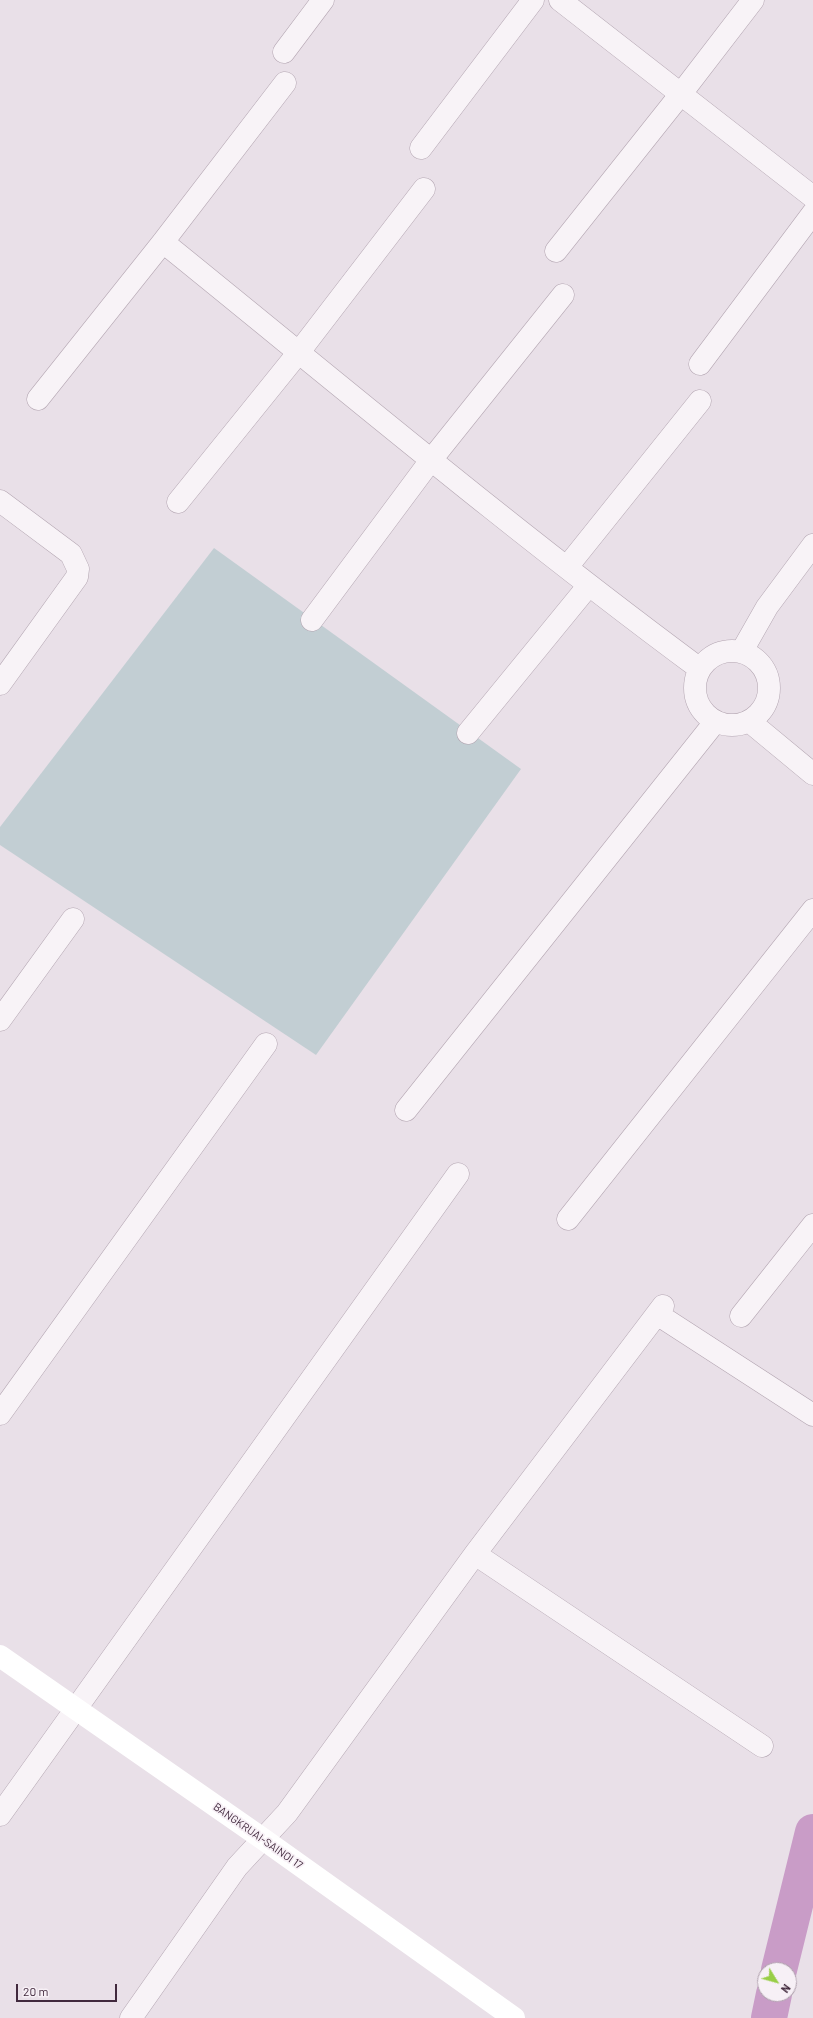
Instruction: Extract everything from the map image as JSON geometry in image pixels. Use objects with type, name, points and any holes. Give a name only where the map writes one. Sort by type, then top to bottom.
[{"type":"street","points":[[284,52],[323,0]]},
{"type":"street","points":[[421,148],[532,0]]},
{"type":"street","points":[[560,0],[813,198]]},
{"type":"street","points":[[556,251],[680,95],[753,0]]},
{"type":"street","points":[[38,400],[163,242],[285,82]]},
{"type":"street","points":[[178,502],[299,352],[424,189]]},
{"type":"street","points":[[700,364],[813,213]]},
{"type":"street","points":[[163,242],[431,460],[589,585],[700,669]]},
{"type":"street","points":[[312,620],[431,460],[563,296]]},
{"type":"street","points":[[567,567],[700,401]]},
{"type":"street","points":[[0,501],[71,554],[78,569],[77,577],[0,684]]},
{"type":"street","points":[[742,651],[767,606],[813,545]]},
{"type":"street","points":[[468,733],[589,585]]},
{"type":"street","points":[[733,650],[742,651],[754,657],[763,666],[768,678],[769,684],[766,703],[759,714],[749,721],[738,725],[726,725],[715,722],[705,715],[698,704],[694,693],[695,680],[700,669],[706,661],[714,655],[733,650]]},
{"type":"street","points":[[749,721],[813,774]]},
{"type":"street","points":[[406,1110],[715,722]]},
{"type":"street","points":[[568,1219],[813,910]]},
{"type":"street","points":[[0,1020],[73,919]]},
{"type":"street","points":[[0,1414],[266,1044]]},
{"type":"street","points":[[0,1815],[458,1174]]},
{"type":"street","points":[[741,1316],[813,1225]]},
{"type":"street","points":[[132,2018],[237,1867],[287,1813],[475,1554],[660,1310],[813,1415]]},
{"type":"street","points":[[475,1554],[762,1746]]},
{"type":"street","name":"BANGKRUAI-SAINOI 17","points":[[0,1656],[263,1839],[514,2018]]},
{"type":"shaded area","points":[[214,548],[521,769],[316,1055],[0,845],[0,827]]},
{"type":"waterway","points":[[781,1962],[813,1832]]},
{"type":"waterway","points":[[769,2018],[772,2002]]}]
